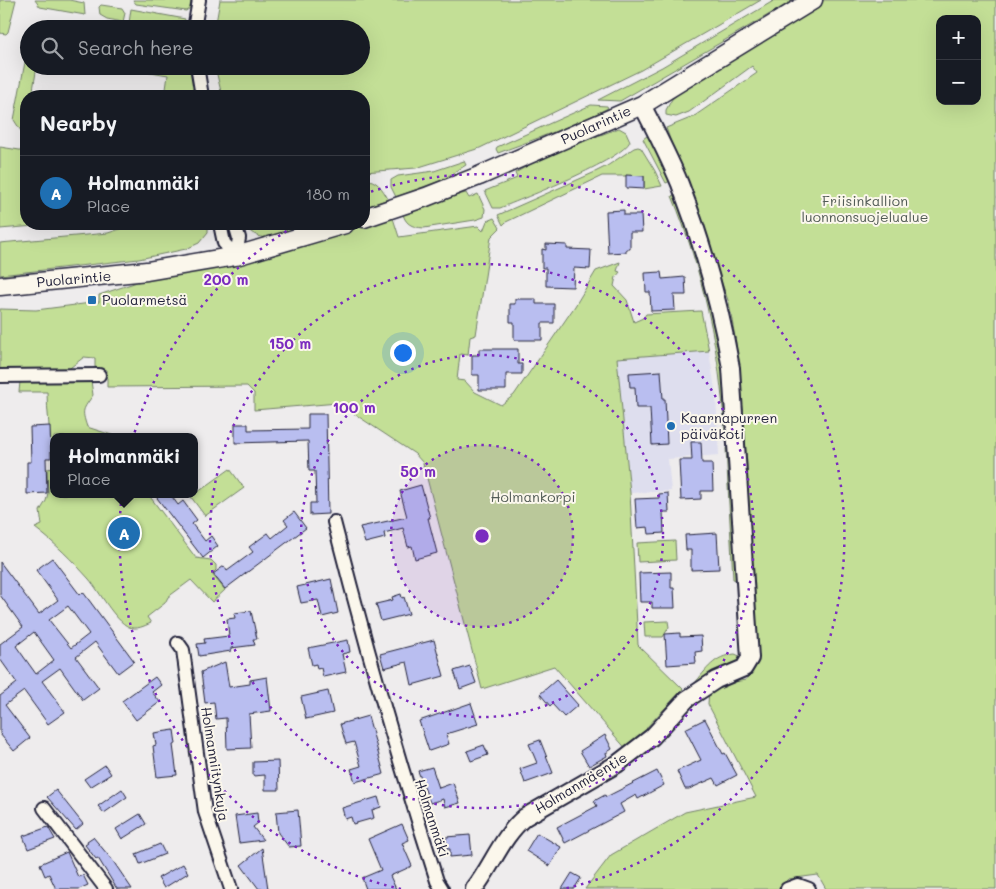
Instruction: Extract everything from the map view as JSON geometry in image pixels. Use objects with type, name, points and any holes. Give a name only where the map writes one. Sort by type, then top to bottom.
[{"type":"main road","name":"Puolarintie","points":[[370,216],[479,176],[642,104],[813,0]]},
{"type":"main road","name":"Puolarintie","points":[[0,286],[147,271],[236,256],[325,230]]},
{"type":"main road","name":"Puolarintie","points":[[0,298],[90,289],[147,271]]},
{"type":"street","points":[[195,20],[198,0]]},
{"type":"street","points":[[198,75],[201,90]]},
{"type":"street","name":"Holmanmäentie","points":[[474,889],[517,823],[617,764],[652,737],[687,699],[716,680],[744,668],[750,658],[732,368],[716,292],[680,183],[642,104]]},
{"type":"street","points":[[221,230],[224,243],[236,256]]},
{"type":"street","points":[[236,256],[239,238],[237,230]]},
{"type":"street","points":[[0,376],[99,375]]},
{"type":"street","name":"Holmanmäki","points":[[334,522],[369,658],[406,784],[437,881],[442,889]]},
{"type":"street","name":"Holmanniitynkuja","points":[[178,643],[183,650],[205,812],[231,889]]},
{"type":"street","points":[[44,808],[106,889]]},
{"type":"street","points":[[787,889],[798,885],[809,889]]},
{"type":"shaded area","name":"Kaarnapurren päiväkoti","points":[[709,351],[716,396],[719,455],[668,459],[671,491],[630,493],[617,357]]},
{"type":"green space","points":[[0,0],[16,0],[6,34],[0,33]]},
{"type":"green space","points":[[35,0],[69,0],[84,3],[85,15],[40,7]]},
{"type":"green space","points":[[133,0],[191,0],[190,8],[186,11],[136,4]]},
{"type":"green space","points":[[220,0],[761,0],[641,70],[480,148],[416,168],[370,172],[370,90],[221,90],[217,75],[370,75],[370,20],[217,20]]},
{"type":"green space","points":[[775,0],[794,0],[620,101],[598,100],[662,67]]},
{"type":"green space","name":"Friisinkallion luonnonsuojelualue","points":[[824,0],[996,0],[996,889],[826,889],[818,875],[788,879],[778,889],[585,889],[611,855],[685,812],[756,797],[708,704],[709,689],[720,684],[746,680],[754,667],[755,620],[747,465],[736,343],[729,303],[666,128],[693,117],[757,73],[752,66],[689,112],[676,117],[666,115],[666,110],[672,99],[696,79],[743,48]]},
{"type":"green space","points":[[101,5],[122,8],[125,13],[123,20],[107,19],[100,15],[99,7]]},
{"type":"green space","points":[[131,9],[185,19],[185,20],[129,20]]},
{"type":"green space","points":[[23,75],[36,75],[33,90],[20,90],[20,129],[14,120]]},
{"type":"green space","points":[[168,75],[192,75],[194,90],[166,90]]},
{"type":"green space","points":[[591,105],[607,106],[608,108],[595,115],[498,153],[496,149],[497,147]]},
{"type":"green space","points":[[619,128],[626,132],[630,141],[623,149],[610,158],[549,188],[500,208],[493,208],[485,191],[517,178],[515,173],[545,156]]},
{"type":"green space","points":[[647,136],[658,148],[673,180],[666,183],[643,139]]},
{"type":"green space","points":[[0,147],[20,150],[20,227],[0,229]]},
{"type":"green space","points":[[638,147],[641,148],[662,186],[644,189],[644,176],[602,176],[503,225],[498,215],[593,173]]},
{"type":"green space","points":[[464,161],[466,165],[442,180],[396,197],[391,187],[391,180],[398,176],[434,171]]},
{"type":"green space","points":[[370,180],[379,185],[388,199],[370,206]]},
{"type":"green space","points":[[678,192],[720,330],[728,434],[725,434],[719,372],[708,312],[693,254],[672,196]]},
{"type":"green space","points":[[466,193],[469,198],[478,194],[485,209],[484,217],[424,228],[409,224],[403,215],[402,211],[423,203]]},
{"type":"green space","name":"Holmankorpi","points":[[392,215],[399,237],[478,226],[483,231],[487,221],[494,218],[500,228],[491,237],[476,335],[470,337],[468,355],[460,354],[457,380],[465,381],[475,392],[501,405],[514,395],[575,306],[596,271],[620,262],[617,271],[620,272],[616,277],[614,286],[627,300],[634,322],[643,318],[646,314],[701,311],[709,351],[617,358],[630,493],[638,645],[683,689],[647,727],[649,734],[628,751],[554,666],[482,689],[423,463],[415,454],[338,403],[254,410],[254,393],[247,386],[107,387],[107,370],[95,367],[95,358],[84,357],[66,371],[0,372],[0,309],[36,310],[99,302],[99,295],[140,281],[221,267],[345,230],[370,230],[370,222]]},
{"type":"green space","points":[[117,230],[208,230],[199,243],[186,249],[139,259],[0,275],[0,243],[108,233]]},
{"type":"green space","points":[[248,230],[296,230],[267,238]]},
{"type":"green space","points":[[91,381],[93,395],[85,407],[84,417],[87,427],[106,433],[50,433],[50,440],[47,392],[19,392],[20,382]]},
{"type":"green space","points":[[726,448],[733,448],[738,580],[733,579]]},
{"type":"green space","points":[[47,469],[50,469],[50,498],[151,498],[196,558],[211,560],[216,565],[216,570],[212,574],[225,590],[212,602],[191,580],[168,597],[165,603],[147,617],[151,623],[135,628],[123,623],[83,572],[70,558],[35,528],[42,525],[40,511],[48,493]]},
{"type":"green space","points":[[230,469],[244,488],[205,516],[192,498],[198,498],[198,492]]},
{"type":"green space","points":[[675,541],[676,560],[638,562],[637,543]]},
{"type":"green space","points":[[668,621],[669,627],[663,637],[645,637],[644,622]]},
{"type":"green space","points":[[735,654],[742,657],[734,669],[702,679],[696,685],[694,684],[716,660]]},
{"type":"building","points":[[626,175],[644,176],[644,189],[626,188]]},
{"type":"building","points":[[624,210],[624,215],[641,215],[642,232],[630,232],[630,249],[626,249],[626,252],[608,253],[606,211]]},
{"type":"building","points":[[546,244],[567,245],[567,249],[591,250],[590,269],[574,268],[573,287],[546,286],[546,268],[542,268],[542,249],[546,250]]},
{"type":"building","points":[[661,272],[662,279],[685,277],[686,295],[674,295],[675,310],[651,311],[650,292],[646,292],[645,273]]},
{"type":"building","points":[[515,299],[536,299],[536,304],[554,304],[554,323],[542,323],[542,340],[514,340],[514,322],[510,322],[510,304],[515,304]]},
{"type":"building","points":[[479,349],[518,349],[518,364],[522,364],[522,374],[506,374],[506,390],[479,390],[479,375],[472,375],[472,355],[479,355]]},
{"type":"building","points":[[661,371],[663,399],[665,399],[667,444],[652,445],[650,408],[636,408],[635,387],[630,387],[629,373]]},
{"type":"building","points":[[308,414],[326,414],[328,514],[310,515],[310,503],[316,503],[315,471],[309,471],[308,441],[235,443],[235,424],[248,424],[248,430],[308,429]]},
{"type":"building","points":[[50,426],[50,458],[46,458],[47,493],[27,494],[27,462],[31,462],[30,427]]},
{"type":"building","points":[[691,442],[701,442],[702,463],[712,463],[713,491],[701,491],[701,499],[681,500],[679,460],[692,460]]},
{"type":"building","points":[[421,485],[437,553],[415,559],[412,546],[408,547],[403,528],[384,533],[385,538],[365,543],[360,527],[407,517],[400,491]]},
{"type":"building","points":[[668,493],[669,512],[663,512],[664,533],[649,534],[648,527],[637,528],[635,499],[659,498],[659,494]]},
{"type":"building","points":[[157,498],[173,498],[178,505],[183,501],[197,520],[192,524],[205,541],[211,536],[218,546],[203,558]]},
{"type":"building","points":[[294,512],[306,528],[225,589],[213,574],[224,566],[227,571],[253,552],[249,547],[268,533],[272,538],[288,525],[284,520]]},
{"type":"building","points":[[717,533],[719,569],[691,570],[691,550],[686,550],[685,535]]},
{"type":"building","points":[[52,558],[80,595],[83,592],[134,661],[118,673],[95,642],[76,657],[99,688],[83,700],[60,668],[42,681],[65,712],[48,724],[24,691],[5,705],[30,738],[14,751],[0,734],[0,696],[17,683],[0,659],[0,644],[23,627],[0,595],[0,562],[39,614],[58,600],[36,570]],"holes":[[[68,606],[89,634],[71,648],[49,620]],[[34,632],[54,660],[36,674],[16,646]]]},
{"type":"building","points":[[671,572],[671,588],[674,588],[675,608],[652,608],[652,602],[640,602],[639,573]]},
{"type":"building","points":[[331,579],[338,613],[322,617],[318,600],[301,603],[297,587]]},
{"type":"building","points":[[401,594],[402,598],[404,597],[409,614],[381,621],[376,604],[393,600],[392,597]]},
{"type":"building","points":[[251,611],[257,639],[253,639],[255,645],[231,648],[231,651],[199,656],[197,644],[205,643],[204,639],[229,636],[227,619],[235,618],[234,613]]},
{"type":"building","points":[[680,633],[680,637],[701,636],[702,651],[695,652],[696,663],[667,665],[665,634]]},
{"type":"building","points":[[348,640],[350,652],[342,654],[346,672],[323,677],[321,668],[317,669],[316,664],[312,665],[308,648]]},
{"type":"building","points":[[434,640],[444,676],[412,685],[407,662],[384,668],[380,654]]},
{"type":"building","points":[[225,662],[229,687],[250,684],[250,680],[267,677],[271,711],[249,714],[251,748],[227,749],[226,718],[216,719],[214,702],[205,703],[201,672]]},
{"type":"building","points":[[470,666],[476,683],[460,689],[454,671]]},
{"type":"building","points":[[155,677],[161,685],[152,692],[160,702],[136,720],[122,701]]},
{"type":"building","points":[[556,680],[578,705],[564,717],[552,704],[550,706],[540,694]]},
{"type":"building","points":[[328,691],[333,713],[306,719],[301,697]]},
{"type":"building","points":[[471,703],[478,724],[446,734],[449,744],[429,751],[419,721]]},
{"type":"building","points":[[368,716],[384,774],[355,782],[351,769],[361,766],[354,742],[346,744],[340,724]]},
{"type":"building","points":[[705,719],[723,754],[725,753],[737,775],[718,785],[714,778],[685,789],[677,771],[701,760],[685,729]]},
{"type":"building","points":[[174,730],[176,744],[173,745],[177,775],[157,777],[153,746],[156,745],[154,733]]},
{"type":"building","points":[[605,735],[612,749],[606,753],[607,756],[589,766],[580,751]]},
{"type":"building","points":[[540,740],[553,773],[525,783],[520,769],[537,763],[529,744]]},
{"type":"building","points":[[484,745],[488,755],[471,761],[467,751]]},
{"type":"building","points":[[278,761],[279,790],[265,790],[265,775],[253,776],[253,762]]},
{"type":"building","points":[[105,765],[111,774],[90,787],[84,779]]},
{"type":"building","points":[[432,767],[439,788],[453,783],[460,803],[445,807],[443,799],[430,803],[418,771]]},
{"type":"building","points":[[657,771],[664,785],[638,799],[636,795],[620,804],[624,812],[565,843],[557,827],[597,806],[594,801],[605,795],[606,797]]},
{"type":"building","points":[[122,789],[127,797],[104,813],[98,806]]},
{"type":"building","points":[[56,790],[83,824],[76,830],[47,797]]},
{"type":"building","points":[[378,797],[381,807],[372,810],[374,818],[353,824],[351,817],[345,819],[342,808]]},
{"type":"building","points":[[298,810],[301,846],[289,847],[278,833],[276,812]]},
{"type":"building","points":[[257,813],[258,823],[253,827],[263,840],[239,843],[235,816]]},
{"type":"building","points":[[140,814],[146,824],[122,839],[116,829]]},
{"type":"building","points":[[402,824],[409,840],[402,843],[412,866],[390,876],[396,889],[366,889],[362,878],[381,870],[368,839]]},
{"type":"building","points":[[48,827],[55,839],[28,849],[23,836]]},
{"type":"building","points":[[537,833],[561,847],[550,866],[526,851]]},
{"type":"building","points":[[470,835],[472,855],[450,857],[450,849],[447,849],[446,837]]},
{"type":"building","points":[[93,837],[113,861],[132,889],[117,889],[98,858],[96,859],[85,845]]},
{"type":"building","points":[[160,844],[165,854],[140,864],[136,854]]},
{"type":"building","points":[[262,848],[268,889],[259,889],[241,865]]},
{"type":"building","points":[[67,852],[78,877],[83,875],[88,885],[79,889],[56,889],[49,874],[45,876],[40,864]]},
{"type":"building","points":[[183,864],[188,873],[164,888],[158,878]]},
{"type":"building","points":[[572,873],[581,878],[574,889],[562,889]]},
{"type":"place","name":"Puolarmetsä","points":[[92,300]]},
{"type":"place","name":"Kaarnapurren päiväkoti","points":[[671,426]]},
{"type":"place","name":"Holmanmäki","points":[[124,533]]}]
